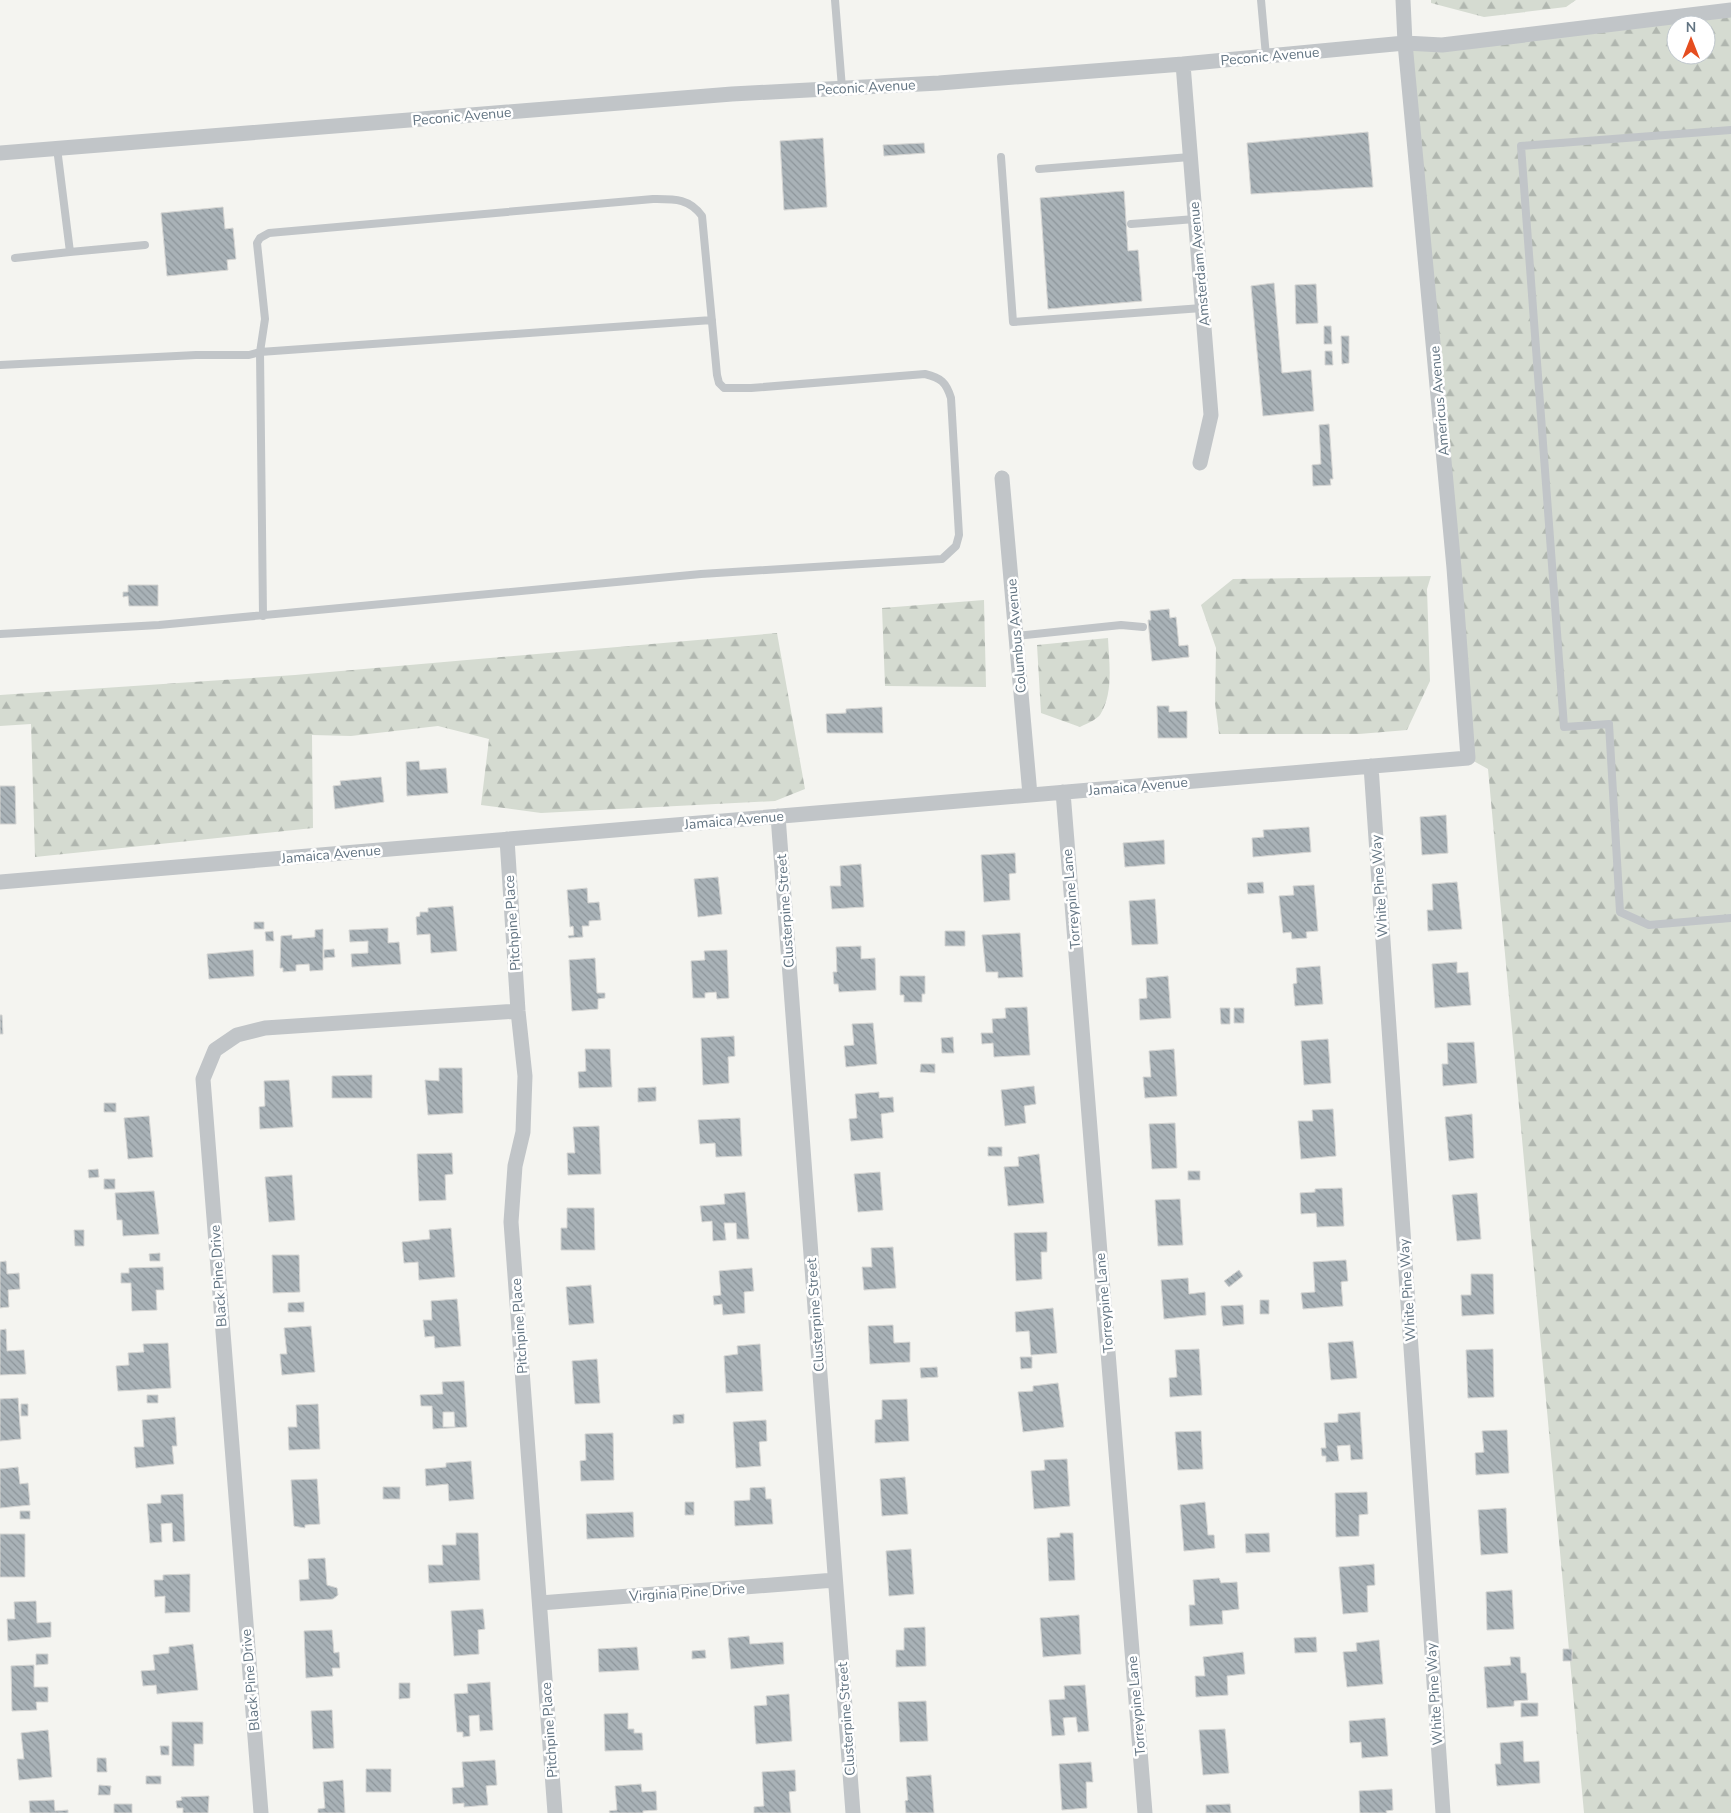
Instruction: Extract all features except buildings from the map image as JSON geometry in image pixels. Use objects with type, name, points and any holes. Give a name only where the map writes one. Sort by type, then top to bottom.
[{"type":"street","name":"Americus Avenue","points":[[1404,0],[1405,43],[1454,568],[1468,758]]},
{"type":"street","name":"Peconic Avenue","points":[[0,153],[722,95],[1183,64],[1405,43],[1442,45],[1731,10]]},
{"type":"street","name":"Amsterdam Avenue","points":[[1183,64],[1211,415],[1200,462]]},
{"type":"street","name":"Columbus Avenue","points":[[1002,478],[1030,795]]},
{"type":"street","name":"Jamaica Avenue","points":[[0,882],[1468,758]]},
{"type":"street","name":"White Pine Way","points":[[1370,766],[1443,1813]]},
{"type":"street","name":"Torreypine Lane","points":[[1063,792],[1144,1813]]},
{"type":"street","name":"Clusterpine Street","points":[[778,816],[853,1813]]},
{"type":"street","name":"Pitchpine Place","points":[[507,840],[518,1011],[525,1076],[523,1132],[515,1166],[511,1222],[555,1813]]},
{"type":"street","name":"Black Pine Drive","points":[[261,1813],[203,1079],[215,1050],[237,1034],[265,1028],[518,1011]]},
{"type":"street","name":"Virginia Pine Drive","points":[[540,1603],[835,1580]]},
{"type":"lane","points":[[835,0],[842,88]]},
{"type":"lane","points":[[1261,0],[1266,56]]},
{"type":"lane","points":[[1731,130],[1521,146],[1564,727],[1609,724],[1620,912],[1650,925],[1731,918]]},
{"type":"lane","points":[[57,148],[70,252]]},
{"type":"lane","points":[[1039,169],[1190,157]]},
{"type":"lane","points":[[1001,158],[1013,322],[1202,308]]},
{"type":"lane","points":[[0,634],[159,625],[263,616],[701,574],[942,559],[956,546],[959,535],[951,398],[947,384],[940,378],[924,374],[751,388],[724,388],[719,383],[716,375],[702,216],[695,206],[686,202],[653,199],[269,233],[260,238],[257,244],[265,319],[260,352],[263,616]]},
{"type":"lane","points":[[1131,224],[1195,219]]},
{"type":"lane","points":[[15,258],[145,245]]},
{"type":"lane","points":[[0,364],[196,355],[249,355],[260,352],[712,320]]},
{"type":"lane","points":[[1016,636],[1120,625],[1143,627]]},
{"type":"green space","points":[[1431,0],[1576,0],[1566,7],[1484,17],[1431,3]]},
{"type":"green space","points":[[1731,10],[1731,1813],[1584,1813],[1488,769],[1468,758],[1405,43],[1666,17],[1666,65],[1716,65],[1716,15],[1682,15]]},
{"type":"green space","points":[[1431,576],[1427,589],[1430,681],[1407,730],[1359,734],[1219,734],[1215,703],[1216,648],[1201,605],[1233,579]]},
{"type":"green space","points":[[984,600],[986,687],[885,686],[882,608]]},
{"type":"green space","points":[[777,633],[805,789],[775,801],[541,813],[481,805],[489,739],[438,726],[351,736],[312,735],[313,828],[35,857],[31,724],[0,726],[0,695],[295,675]]},
{"type":"green space","points":[[1108,638],[1109,687],[1100,715],[1080,727],[1041,713],[1037,645]]}]
